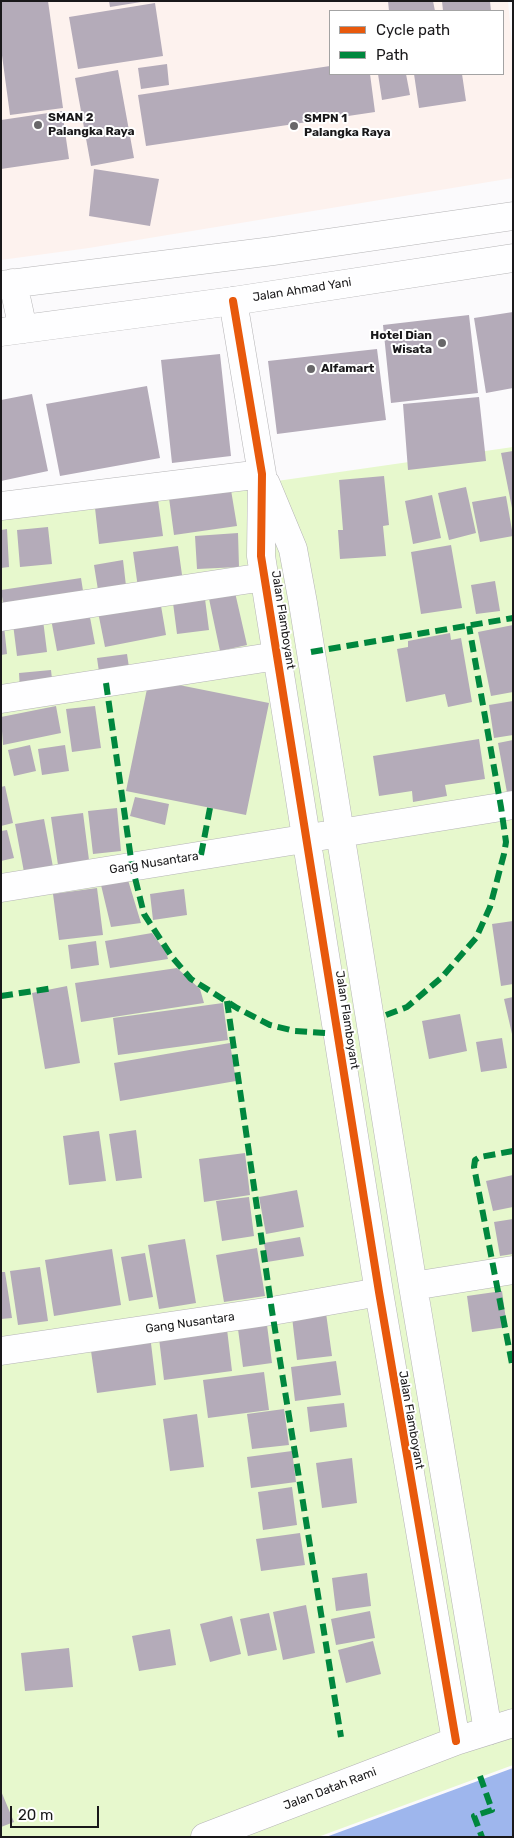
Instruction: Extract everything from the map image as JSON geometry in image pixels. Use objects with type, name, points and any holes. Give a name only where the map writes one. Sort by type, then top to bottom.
[{"type":"street","points":[[12,331],[7,284],[272,251],[513,216]]},
{"type":"street","name":"Jalan Ahmad Yani","points":[[12,331],[513,258]]},
{"type":"street","name":"Jalan Flamboyant","points":[[233,300],[262,474],[261,556],[278,656],[301,838],[350,1110],[419,1534],[456,1742],[500,1727],[454,1528],[293,549],[262,474]]},
{"type":"street","points":[[1,506],[262,474]]},
{"type":"street","points":[[1,617],[264,576]]},
{"type":"street","points":[[269,609],[303,603]]},
{"type":"street","points":[[1,699],[278,656]]},
{"type":"street","points":[[340,832],[513,805]]},
{"type":"street","name":"Gang Nusantara","points":[[1,888],[340,832]]},
{"type":"street","points":[[350,1110],[383,1104]]},
{"type":"street","points":[[413,1286],[513,1270]]},
{"type":"street","name":"Gang Nusantara","points":[[1,1350],[272,1312],[379,1292]]},
{"type":"street","points":[[419,1534],[454,1528]]},
{"type":"street","name":"Jalan Datah Rami","points":[[205,1837],[456,1742]]},
{"type":"shaded area","name":"SMPN 1 Palangka Raya","points":[[1,1],[508,1],[513,56],[513,178],[89,248],[1,260]]},
{"type":"green space","points":[[513,447],[513,1767],[321,1837],[1,1837],[1,514],[277,481]]},
{"type":"water","points":[[513,1767],[513,1837],[321,1837]]},
{"type":"pier","points":[[513,1765],[513,1768],[326,1837],[318,1837]]},
{"type":"building","points":[[1,1],[48,1],[63,108],[10,115],[1,48]]},
{"type":"building","points":[[109,1],[141,1],[141,2],[110,7]]},
{"type":"building","points":[[388,1],[433,1],[435,10],[389,10]]},
{"type":"building","points":[[442,1],[490,1],[491,10],[443,10]]},
{"type":"building","points":[[155,3],[163,56],[78,69],[69,17]]},
{"type":"building","points":[[167,64],[169,85],[141,89],[138,68]]},
{"type":"building","points":[[329,66],[329,75],[370,75],[375,112],[146,146],[138,95]]},
{"type":"building","points":[[118,70],[134,158],[91,166],[75,78]]},
{"type":"building","points":[[378,75],[406,75],[410,95],[382,100]]},
{"type":"building","points":[[414,75],[462,75],[466,101],[419,108]]},
{"type":"building","points":[[62,111],[69,159],[1,169],[1,120]]},
{"type":"building","points":[[94,169],[159,179],[150,226],[89,216]]},
{"type":"building","points":[[513,312],[513,388],[486,393],[474,318]]},
{"type":"building","points":[[469,315],[478,393],[391,403],[383,325]]},
{"type":"building","points":[[377,349],[386,420],[277,434],[268,361]]},
{"type":"building","points":[[220,354],[231,456],[172,463],[161,360]]},
{"type":"building","points":[[147,386],[160,458],[60,476],[46,404]]},
{"type":"building","points":[[32,394],[48,471],[1,481],[1,400]]},
{"type":"building","points":[[479,397],[486,461],[408,470],[403,404]]},
{"type":"building","points":[[513,451],[513,508],[512,508],[501,453]]},
{"type":"building","points":[[384,476],[389,525],[383,526],[386,556],[340,559],[338,530],[343,530],[339,480]]},
{"type":"building","points":[[466,487],[476,533],[449,540],[438,493]]},
{"type":"building","points":[[231,490],[237,526],[174,535],[169,498]]},
{"type":"building","points":[[432,495],[441,538],[413,544],[405,501]]},
{"type":"building","points":[[506,496],[513,536],[480,542],[472,502]]},
{"type":"building","points":[[158,500],[163,536],[99,544],[95,508]]},
{"type":"building","points":[[48,527],[52,564],[20,567],[17,530]]},
{"type":"building","points":[[7,529],[9,567],[1,568],[1,530]]},
{"type":"building","points":[[238,533],[239,567],[197,569],[195,536]]},
{"type":"building","points":[[451,545],[462,608],[421,614],[411,552]]},
{"type":"building","points":[[178,546],[183,582],[138,588],[133,552]]},
{"type":"building","points":[[123,560],[126,586],[98,590],[94,565]]},
{"type":"building","points":[[81,578],[84,597],[4,610],[1,590]]},
{"type":"building","points":[[495,581],[500,611],[476,614],[471,585]]},
{"type":"building","points":[[234,588],[247,645],[220,651],[208,594]]},
{"type":"building","points":[[205,599],[209,630],[177,634],[173,603]]},
{"type":"building","points":[[160,600],[166,635],[105,647],[98,612]]},
{"type":"building","points":[[89,612],[95,644],[57,651],[51,619]]},
{"type":"building","points":[[43,620],[47,652],[17,656],[13,624]]},
{"type":"building","points":[[513,625],[513,692],[491,696],[478,632]]},
{"type":"building","points":[[4,626],[7,654],[1,655],[1,627]]},
{"type":"building","points":[[450,633],[451,640],[461,638],[472,702],[448,707],[445,694],[406,702],[397,649],[408,647],[408,641]]},
{"type":"building","points":[[127,654],[130,674],[100,679],[97,658]]},
{"type":"building","points":[[51,670],[53,688],[20,690],[19,673]]},
{"type":"building","points":[[149,679],[269,703],[246,815],[126,791]]},
{"type":"building","points":[[513,701],[513,735],[494,738],[489,705]]},
{"type":"building","points":[[56,706],[61,733],[3,745],[1,717]]},
{"type":"building","points":[[95,706],[101,748],[72,752],[66,709]]},
{"type":"building","points":[[479,739],[485,779],[445,785],[447,796],[413,802],[412,791],[379,796],[373,756]]},
{"type":"building","points":[[513,740],[513,797],[508,798],[498,743]]},
{"type":"building","points":[[30,745],[36,771],[14,776],[8,750]]},
{"type":"building","points":[[65,745],[69,771],[42,775],[38,749]]},
{"type":"building","points":[[5,786],[13,823],[1,826],[1,787]]},
{"type":"building","points":[[135,797],[169,804],[165,825],[130,816]]},
{"type":"building","points":[[117,808],[121,851],[93,854],[88,811]]},
{"type":"building","points":[[83,813],[89,860],[58,865],[51,817]]},
{"type":"building","points":[[44,819],[53,867],[24,872],[15,824]]},
{"type":"building","points":[[7,830],[14,858],[1,861],[1,831]]},
{"type":"building","points":[[128,880],[141,923],[111,927],[101,885]]},
{"type":"building","points":[[97,888],[103,935],[59,940],[53,894]]},
{"type":"building","points":[[184,889],[187,915],[153,920],[150,894]]},
{"type":"building","points":[[513,921],[513,984],[501,986],[492,924]]},
{"type":"building","points":[[152,933],[166,952],[168,959],[110,968],[105,941]]},
{"type":"building","points":[[96,941],[99,965],[71,969],[68,945]]},
{"type":"building","points":[[177,968],[200,989],[204,1003],[81,1022],[75,983]]},
{"type":"building","points":[[67,986],[80,1063],[45,1069],[32,993]]},
{"type":"building","points":[[513,997],[513,1034],[512,1034],[504,999]]},
{"type":"building","points":[[223,1003],[228,1040],[118,1055],[113,1018]]},
{"type":"building","points":[[460,1014],[467,1051],[429,1059],[422,1021]]},
{"type":"building","points":[[502,1038],[507,1068],[481,1072],[476,1042]]},
{"type":"building","points":[[230,1043],[236,1081],[120,1101],[114,1063]]},
{"type":"building","points":[[136,1130],[142,1178],[116,1181],[109,1134]]},
{"type":"building","points":[[99,1131],[106,1181],[69,1185],[63,1136]]},
{"type":"building","points":[[245,1153],[250,1195],[204,1202],[199,1159]]},
{"type":"building","points":[[513,1175],[513,1207],[493,1211],[486,1181]]},
{"type":"building","points":[[297,1190],[304,1227],[266,1234],[259,1197]]},
{"type":"building","points":[[249,1197],[254,1236],[222,1241],[216,1201]]},
{"type":"building","points":[[513,1219],[513,1254],[500,1256],[494,1222]]},
{"type":"building","points":[[300,1237],[304,1256],[267,1262],[264,1243]]},
{"type":"building","points":[[185,1239],[196,1303],[159,1309],[148,1245]]},
{"type":"building","points":[[257,1248],[265,1296],[224,1302],[216,1255]]},
{"type":"building","points":[[112,1249],[121,1305],[54,1316],[45,1260]]},
{"type":"building","points":[[145,1253],[153,1297],[129,1301],[121,1257]]},
{"type":"building","points":[[40,1267],[48,1321],[18,1325],[10,1271]]},
{"type":"building","points":[[1,1272],[5,1272],[12,1318],[1,1319]]},
{"type":"building","points":[[502,1291],[507,1327],[472,1332],[467,1296]]},
{"type":"building","points":[[326,1313],[332,1356],[297,1360],[292,1317]]},
{"type":"building","points":[[226,1321],[232,1371],[164,1380],[158,1330]]},
{"type":"building","points":[[267,1325],[272,1363],[243,1367],[238,1329]]},
{"type":"building","points":[[150,1335],[156,1385],[97,1393],[90,1344]]},
{"type":"building","points":[[336,1361],[341,1395],[295,1401],[291,1367]]},
{"type":"building","points":[[264,1372],[269,1410],[208,1418],[203,1380]]},
{"type":"building","points":[[344,1403],[347,1427],[310,1432],[307,1407]]},
{"type":"building","points":[[284,1409],[289,1445],[252,1449],[247,1414]]},
{"type":"building","points":[[197,1414],[204,1467],[170,1471],[163,1419]]},
{"type":"building","points":[[292,1451],[296,1482],[251,1488],[247,1457]]},
{"type":"building","points":[[352,1458],[357,1503],[322,1508],[316,1463]]},
{"type":"building","points":[[292,1487],[297,1525],[263,1530],[258,1492]]},
{"type":"building","points":[[300,1533],[305,1565],[261,1571],[256,1539]]},
{"type":"building","points":[[367,1573],[371,1606],[336,1611],[332,1578]]},
{"type":"building","points":[[306,1605],[315,1653],[283,1660],[273,1612]]},
{"type":"building","points":[[370,1611],[375,1638],[336,1645],[331,1619]]},
{"type":"building","points":[[269,1613],[277,1650],[248,1656],[240,1619]]},
{"type":"building","points":[[232,1616],[241,1654],[210,1662],[200,1624]]},
{"type":"building","points":[[170,1629],[176,1665],[139,1671],[132,1636]]},
{"type":"building","points":[[373,1641],[381,1674],[346,1683],[338,1650]]},
{"type":"building","points":[[69,1648],[73,1687],[25,1691],[21,1653]]},
{"type":"building","points":[[1,1791],[14,1822],[1,1827]]},
{"type":"marked path","points":[[311,652],[513,618]]},
{"type":"marked path","points":[[386,1015],[407,1007],[442,977],[476,938],[490,907],[504,854],[506,842],[501,807],[469,626]]},
{"type":"marked path","points":[[106,683],[132,866],[144,914],[172,957],[191,979],[237,1008],[270,1025],[295,1031],[326,1033]]},
{"type":"marked path","points":[[201,855],[210,808]]},
{"type":"marked path","points":[[1,996],[54,988]]},
{"type":"marked path","points":[[227,1001],[272,1311],[341,1737]]},
{"type":"marked path","points":[[513,1151],[480,1157],[475,1160],[474,1167],[513,1369]]},
{"type":"marked path","points":[[480,1776],[492,1810],[474,1816],[482,1837]]},
{"type":"cycle path","points":[[233,301],[262,474],[261,556],[379,1292],[456,1741]]},
{"type":"place","name":"SMAN 2 Palangka Raya","points":[[38,125]]},
{"type":"place","name":"SMPN 1 Palangka Raya","points":[[294,126]]},
{"type":"place","name":"Hotel Dian Wisata","points":[[442,343]]},
{"type":"place","name":"Alfamart","points":[[311,369]]}]
